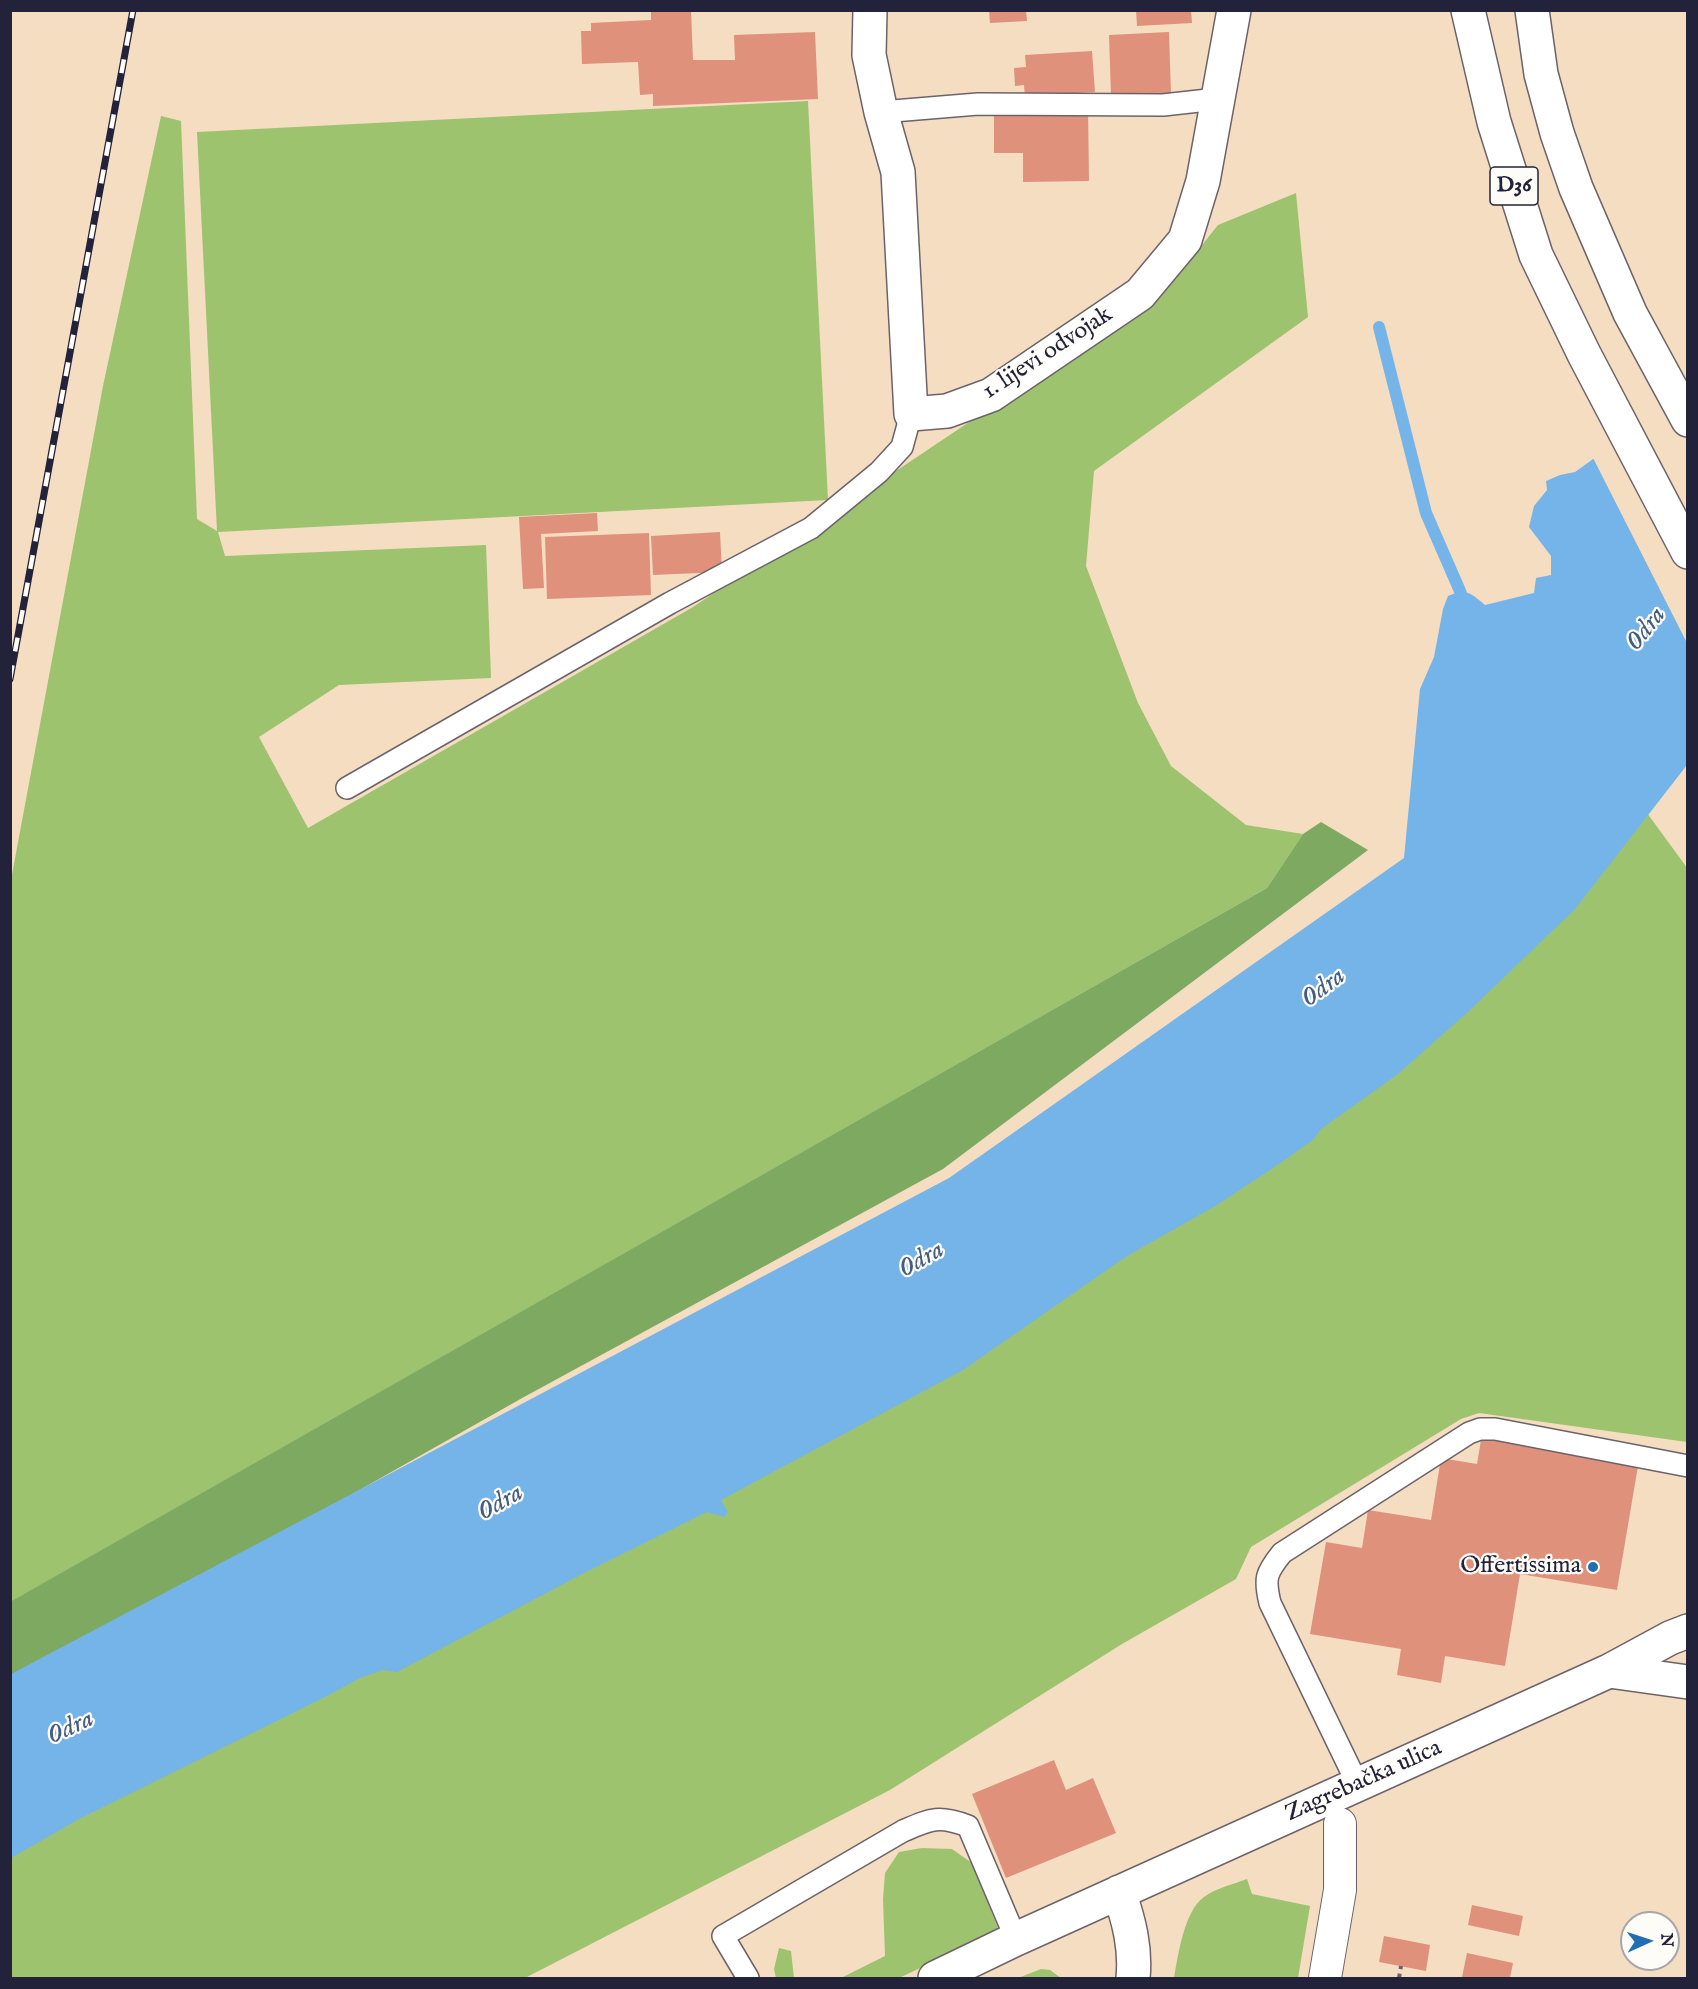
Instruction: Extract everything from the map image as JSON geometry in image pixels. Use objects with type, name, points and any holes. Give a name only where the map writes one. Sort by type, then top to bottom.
[{"type":"street","points":[[870,10],[868,56],[898,172],[911,414]]},
{"type":"street","name":"1. lijevi odvojak","points":[[911,414],[946,411],[990,395],[1140,294],[1185,240],[1203,181],[1234,10]]},
{"type":"street","name":"D36","points":[[1468,10],[1494,122],[1536,255],[1584,354],[1688,552]]},
{"type":"street","name":"D36","points":[[1532,10],[1541,74],[1557,133],[1576,188],[1630,313],[1688,420]]},
{"type":"street","name":"Zagrebačka ulica","points":[[935,1978],[1119,1892],[1609,1671],[1670,1638],[1688,1631]]},
{"type":"street","points":[[1609,1671],[1688,1682]]},
{"type":"street","points":[[1325,1978],[1340,1890],[1340,1824]]},
{"type":"street","points":[[1119,1892],[1129,1923],[1135,1959],[1133,1978]]},
{"type":"lane","points":[[881,112],[978,104],[1163,105],[1217,99]]},
{"type":"lane","points":[[347,788],[670,603],[811,528],[879,472],[902,447],[911,414]]},
{"type":"lane","points":[[1358,1785],[1270,1603],[1265,1582],[1272,1564],[1282,1553],[1414,1467],[1469,1433],[1480,1429],[1688,1466]]},
{"type":"lane","points":[[748,1978],[723,1936],[903,1831],[933,1818],[951,1820],[968,1826],[1016,1939]]},
{"type":"path","points":[[1399,1978],[1401,1966]]},
{"type":"green space","points":[[808,101],[828,500],[218,532],[225,556],[486,545],[491,678],[339,685],[259,737],[308,828],[693,607],[1002,400],[1159,299],[1218,225],[1296,193],[1308,317],[1094,471],[1086,566],[1138,703],[1171,766],[1246,825],[1303,834],[1267,888],[11,1602],[11,880],[103,386],[161,116],[181,121],[197,519],[217,531],[197,132]]},
{"type":"green space","points":[[1628,787],[1688,871],[1687,1442],[1479,1413],[1461,1419],[1251,1547],[1236,1579],[1122,1644],[890,1790],[525,1978],[11,1978],[11,1838]]},
{"type":"green space","points":[[1321,822],[1368,850],[943,1169],[524,1397],[11,1687],[10,1602],[1267,888],[1303,834]]},
{"type":"green space","points":[[922,1848],[952,1849],[972,1863],[999,1931],[899,1978],[841,1978],[885,1956],[883,1899],[885,1873],[899,1852]]},
{"type":"green space","points":[[1247,1879],[1252,1894],[1310,1906],[1298,1978],[1174,1978],[1183,1934],[1191,1912],[1204,1897],[1214,1891]]},
{"type":"green space","points":[[779,1948],[791,1951],[794,1978],[776,1978],[774,1969]]},
{"type":"green space","points":[[1041,1969],[1050,1970],[1061,1978],[1018,1978]]},
{"type":"water","name":"Odra","points":[[1687,372],[1687,765],[1575,909],[1470,1010],[1398,1074],[1321,1129],[1313,1140],[1270,1170],[1217,1205],[1127,1256],[963,1370],[721,1500],[728,1512],[724,1517],[707,1512],[584,1573],[397,1672],[383,1670],[360,1678],[79,1819],[11,1858],[11,1674],[949,1178],[1404,858],[1420,689],[1434,657],[1443,609],[1448,596],[1464,592],[1476,597],[1485,605],[1534,593],[1536,578],[1551,575],[1551,556],[1529,527],[1534,506],[1547,490],[1546,481],[1575,472],[1606,449]]},
{"type":"pier","points":[[1688,369],[1687,643],[1592,456]]},
{"type":"building","points":[[651,10],[691,10],[693,60],[735,60],[734,35],[815,32],[818,99],[653,106],[653,94],[640,95],[638,62],[582,64],[581,31],[591,31],[591,23],[651,20]]},
{"type":"building","points":[[989,10],[1026,10],[1027,21],[990,23]]},
{"type":"building","points":[[1136,10],[1191,10],[1192,23],[1137,26]]},
{"type":"building","points":[[1169,32],[1171,94],[1111,96],[1109,35]]},
{"type":"building","points":[[1092,51],[1095,92],[1025,96],[1024,85],[1015,86],[1014,68],[1026,67],[1025,55]]},
{"type":"building","points":[[1088,109],[1089,181],[1023,182],[1023,153],[994,153],[994,111]]},
{"type":"building","points":[[597,513],[598,531],[541,534],[544,588],[523,589],[519,517]]},
{"type":"building","points":[[720,532],[722,572],[653,575],[651,536]]},
{"type":"building","points":[[649,533],[651,595],[547,599],[545,537]]},
{"type":"building","points":[[1482,1434],[1639,1460],[1617,1590],[1520,1574],[1505,1666],[1445,1656],[1441,1683],[1397,1675],[1401,1649],[1310,1634],[1326,1542],[1362,1548],[1368,1510],[1431,1520],[1441,1458],[1477,1464]]},
{"type":"building","points":[[1054,1760],[1066,1790],[1093,1778],[1116,1833],[1006,1878],[972,1794]]},
{"type":"building","points":[[1472,1905],[1523,1916],[1519,1936],[1468,1925]]},
{"type":"building","points":[[1384,1936],[1430,1945],[1426,1971],[1379,1962]]},
{"type":"building","points":[[1467,1953],[1513,1963],[1510,1978],[1462,1977]]},
{"type":"waterway","points":[[1379,327],[1426,513],[1465,606]]},
{"type":"railway","points":[[10,679],[133,10]]},
{"type":"place","name":"Offertissima","points":[[1593,1567]]}]
